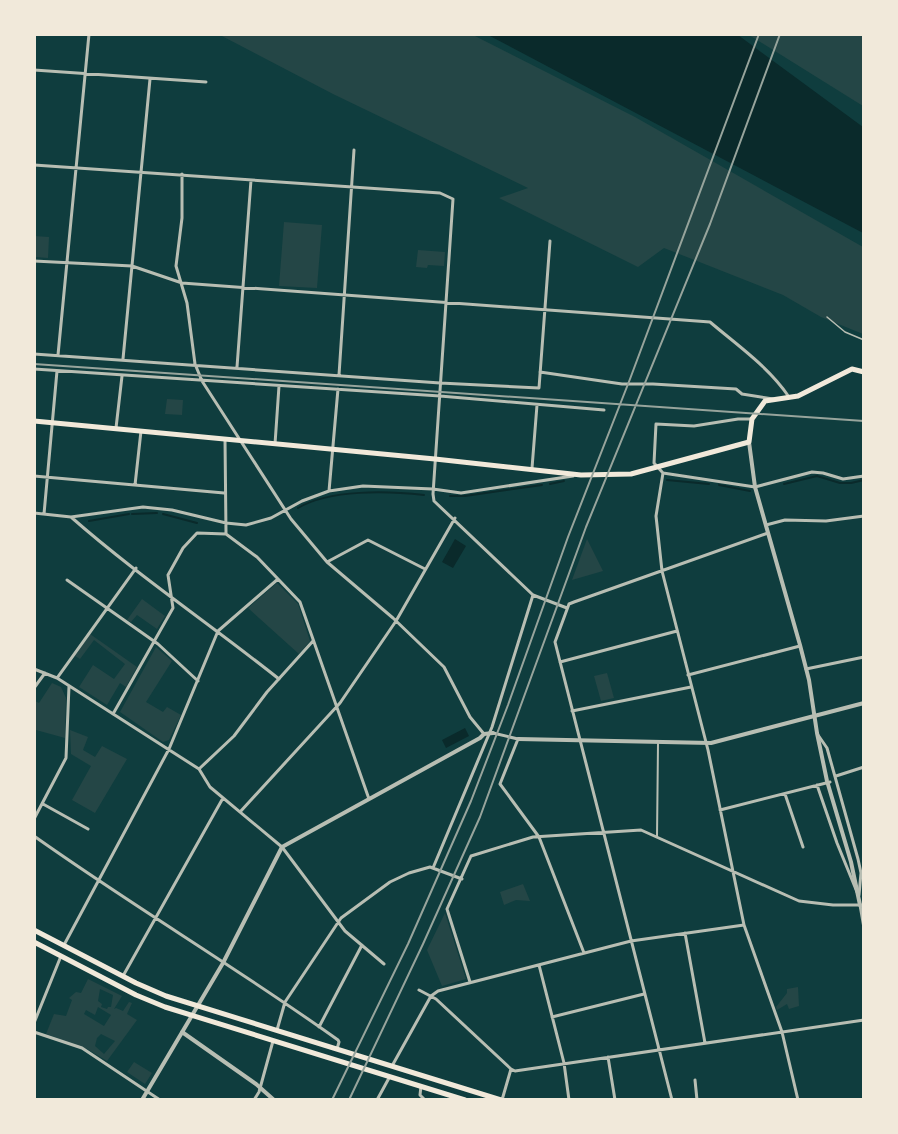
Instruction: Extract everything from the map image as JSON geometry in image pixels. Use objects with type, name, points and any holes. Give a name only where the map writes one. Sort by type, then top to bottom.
[{"type":"main road","points":[[34,421],[532,468],[581,475],[631,474],[750,442],[752,419],[762,403],[790,398],[818,387],[850,370],[864,372]]},
{"type":"main road","points":[[34,930],[150,989],[501,1100]]},
{"type":"main road","points":[[34,942],[136,995],[273,1041],[465,1100]]},
{"type":"street","points":[[58,355],[89,34]]},
{"type":"street","points":[[34,70],[206,82]]},
{"type":"street","points":[[123,359],[150,79]]},
{"type":"street","points":[[339,375],[354,150]]},
{"type":"street","points":[[34,165],[442,193],[451,197],[453,201],[434,501],[455,518],[533,595],[566,608]]},
{"type":"street","points":[[182,174],[182,218],[176,266],[188,313],[195,364],[202,381],[285,511],[327,562],[396,621],[444,667],[470,717],[484,734]]},
{"type":"street","points":[[237,367],[251,180]]},
{"type":"street","points":[[34,354],[539,388],[550,241]]},
{"type":"street","points":[[34,261],[132,266],[182,283],[710,322],[754,359],[790,398]]},
{"type":"street","points":[[34,369],[440,396],[604,410]]},
{"type":"street","points":[[44,514],[57,371]]},
{"type":"street","points":[[540,372],[622,384],[736,389],[742,394],[772,397],[774,400]]},
{"type":"street","points":[[116,428],[122,376]]},
{"type":"street","points":[[275,444],[279,386]]},
{"type":"street","points":[[329,490],[338,389]]},
{"type":"street","points":[[532,468],[537,405]]},
{"type":"street","points":[[752,419],[694,426],[656,424],[654,463],[663,473],[754,487],[812,472],[843,479],[864,476]]},
{"type":"street","points":[[135,485],[141,432]]},
{"type":"street","points":[[225,439],[226,534]]},
{"type":"street","points":[[750,442],[754,487],[806,669],[827,781],[862,905],[864,928]]},
{"type":"street","points":[[663,473],[656,516],[662,571],[706,744],[744,925],[782,1032],[798,1100]]},
{"type":"street","points":[[34,513],[71,517],[143,507],[172,510],[225,523],[246,525],[271,518],[302,501],[329,490],[363,486],[461,492],[581,475]]},
{"type":"street","points":[[34,476],[224,493]]},
{"type":"street","points":[[766,525],[785,520],[826,521],[864,516]]},
{"type":"street","points":[[71,517],[173,599],[279,679]]},
{"type":"street","points":[[240,812],[337,706],[396,621],[455,518]]},
{"type":"street","points":[[113,714],[173,608],[168,575],[183,548],[197,533],[226,534],[257,557],[300,602],[369,799]]},
{"type":"street","points":[[672,1100],[555,642],[569,604],[586,596],[768,533]]},
{"type":"street","points":[[327,562],[368,540],[425,569]]},
{"type":"street","points":[[57,678],[136,568]]},
{"type":"street","points":[[64,945],[169,749],[218,631],[278,579]]},
{"type":"street","points":[[67,580],[154,641],[198,681]]},
{"type":"street","points":[[433,868],[491,733],[533,595]]},
{"type":"street","points":[[560,662],[677,631]]},
{"type":"street","points":[[199,769],[234,736],[267,692],[313,641]]},
{"type":"street","points":[[688,675],[800,645]]},
{"type":"street","points":[[806,669],[864,657]]},
{"type":"street","points":[[34,669],[57,678],[199,769],[210,787],[282,847],[345,931],[384,964]]},
{"type":"street","points":[[34,688],[45,673]]},
{"type":"street","points":[[34,819],[66,758],[69,686]]},
{"type":"street","points":[[572,711],[691,687]]},
{"type":"street","points":[[142,1100],[223,963],[282,847],[484,734],[491,733],[516,739],[706,744],[864,703]]},
{"type":"street","points":[[817,733],[827,748],[836,776],[861,873],[859,896]]},
{"type":"street","points":[[516,739],[500,784],[539,837],[584,953]]},
{"type":"street","points":[[657,837],[658,742]]},
{"type":"street","points":[[836,776],[864,767]]},
{"type":"street","points":[[720,810],[830,782]]},
{"type":"street","points":[[817,785],[852,885],[859,896]]},
{"type":"street","points":[[785,794],[803,847]]},
{"type":"street","points":[[123,976],[223,798]]},
{"type":"street","points":[[43,804],[88,829]]},
{"type":"street","points":[[470,982],[447,909],[471,856],[539,837],[641,830],[799,901],[833,905],[862,905]]},
{"type":"street","points":[[34,836],[285,1002],[338,1040],[337,1049]]},
{"type":"street","points":[[277,1030],[285,1002],[338,921],[390,882],[409,873],[430,867],[462,879]]},
{"type":"street","points":[[392,1066],[431,996],[438,991],[631,941],[744,925]]},
{"type":"street","points":[[685,933],[705,1043]]},
{"type":"street","points":[[319,1027],[362,945]]},
{"type":"street","points":[[34,1023],[61,956]]},
{"type":"street","points":[[539,965],[564,1064],[569,1100]]},
{"type":"street","points":[[419,990],[431,996],[515,1071],[864,1020]]},
{"type":"street","points":[[552,1017],[644,993]]},
{"type":"street","points":[[34,1032],[82,1048],[160,1100]]},
{"type":"street","points":[[182,1032],[274,1100]]},
{"type":"street","points":[[254,1100],[260,1088],[273,1041]]},
{"type":"street","points":[[608,1057],[615,1100]]},
{"type":"street","points":[[501,1100],[511,1069]]},
{"type":"street","points":[[377,1100],[390,1076]]},
{"type":"street","points":[[695,1080],[698,1100]]},
{"type":"street","points":[[422,1085],[419,1093],[425,1100]]},
{"type":"lane","points":[[827,317],[845,332],[864,340]]},
{"type":"shaded area","points":[[220,35],[473,35],[635,117],[863,247],[863,334],[821,317],[783,295],[664,248],[638,267],[499,198],[528,188],[333,94]]},
{"type":"shaded area","points":[[488,35],[738,35],[863,127],[863,233]]},
{"type":"shaded area","points":[[749,35],[863,35],[863,106]]},
{"type":"shaded area","points":[[284,222],[322,225],[317,288],[279,286]]},
{"type":"shaded area","points":[[34,236],[49,237],[48,258],[35,257]]},
{"type":"shaded area","points":[[418,250],[445,252],[444,266],[416,267]]},
{"type":"shaded area","points":[[167,399],[183,400],[182,415],[165,414]]},
{"type":"shaded area","points":[[455,539],[466,546],[453,568],[442,562]]},
{"type":"shaded area","points":[[587,539],[603,571],[572,580]]},
{"type":"shaded area","points":[[277,583],[298,604],[310,641],[299,654],[248,608]]},
{"type":"shaded area","points":[[142,599],[165,616],[157,629],[137,615],[131,622],[127,620]]},
{"type":"shaded area","points":[[90,634],[137,667],[126,687],[120,683],[107,705],[79,687],[93,665],[114,679],[125,664],[94,640],[80,659],[75,656]]},
{"type":"shaded area","points":[[156,647],[172,661],[146,702],[163,712],[167,707],[181,715],[169,740],[163,742],[120,712]]},
{"type":"shaded area","points":[[607,673],[614,698],[601,701],[594,676]]},
{"type":"shaded area","points":[[52,683],[61,687],[66,698],[65,738],[36,730],[35,733],[35,701],[39,703]]},
{"type":"shaded area","points":[[465,728],[469,736],[446,748],[442,740]]},
{"type":"shaded area","points":[[70,730],[88,737],[83,750],[95,757],[102,746],[127,759],[95,813],[72,800],[91,766],[71,754]]},
{"type":"shaded area","points":[[523,884],[530,901],[516,900],[504,905],[500,892]]},
{"type":"shaded area","points":[[445,913],[466,979],[442,986],[427,950]]},
{"type":"shaded area","points":[[88,979],[122,996],[114,1009],[123,1011],[129,1002],[132,1003],[127,1014],[137,1020],[107,1061],[87,1049],[46,1034],[54,1014],[66,1016],[72,1000],[69,998],[76,992],[81,993]],"holes":[[[100,989],[113,995],[111,1007],[107,1009],[101,1007],[102,1004],[98,1001]],[[98,1007],[111,1015],[104,1026],[84,1014],[86,1010],[95,1015]],[[101,1034],[115,1041],[104,1054],[95,1046]]]},
{"type":"shaded area","points":[[798,987],[799,1006],[789,1009],[787,1004],[777,1010],[776,1007],[787,993],[787,989]]},
{"type":"shaded area","points":[[134,1062],[152,1073],[145,1084],[127,1072]]},
{"type":"waterway","points":[[784,484],[817,476],[840,483],[864,480]]},
{"type":"waterway","points":[[667,480],[709,484]]},
{"type":"waterway","points":[[550,484],[564,481]]},
{"type":"waterway","points":[[450,496],[542,485]]},
{"type":"waterway","points":[[719,485],[750,491]]},
{"type":"waterway","points":[[298,508],[326,497],[342,494],[377,492],[424,495]]},
{"type":"waterway","points":[[132,514],[157,513]]},
{"type":"waterway","points":[[89,521],[129,514]]},
{"type":"waterway","points":[[163,514],[197,523]]},
{"type":"railway","points":[[332,1100],[408,944],[471,801],[568,537],[630,379],[759,34]]},
{"type":"railway","points":[[349,1100],[480,817],[586,527],[710,224],[780,34]]},
{"type":"railway","points":[[34,364],[864,421]]}]
